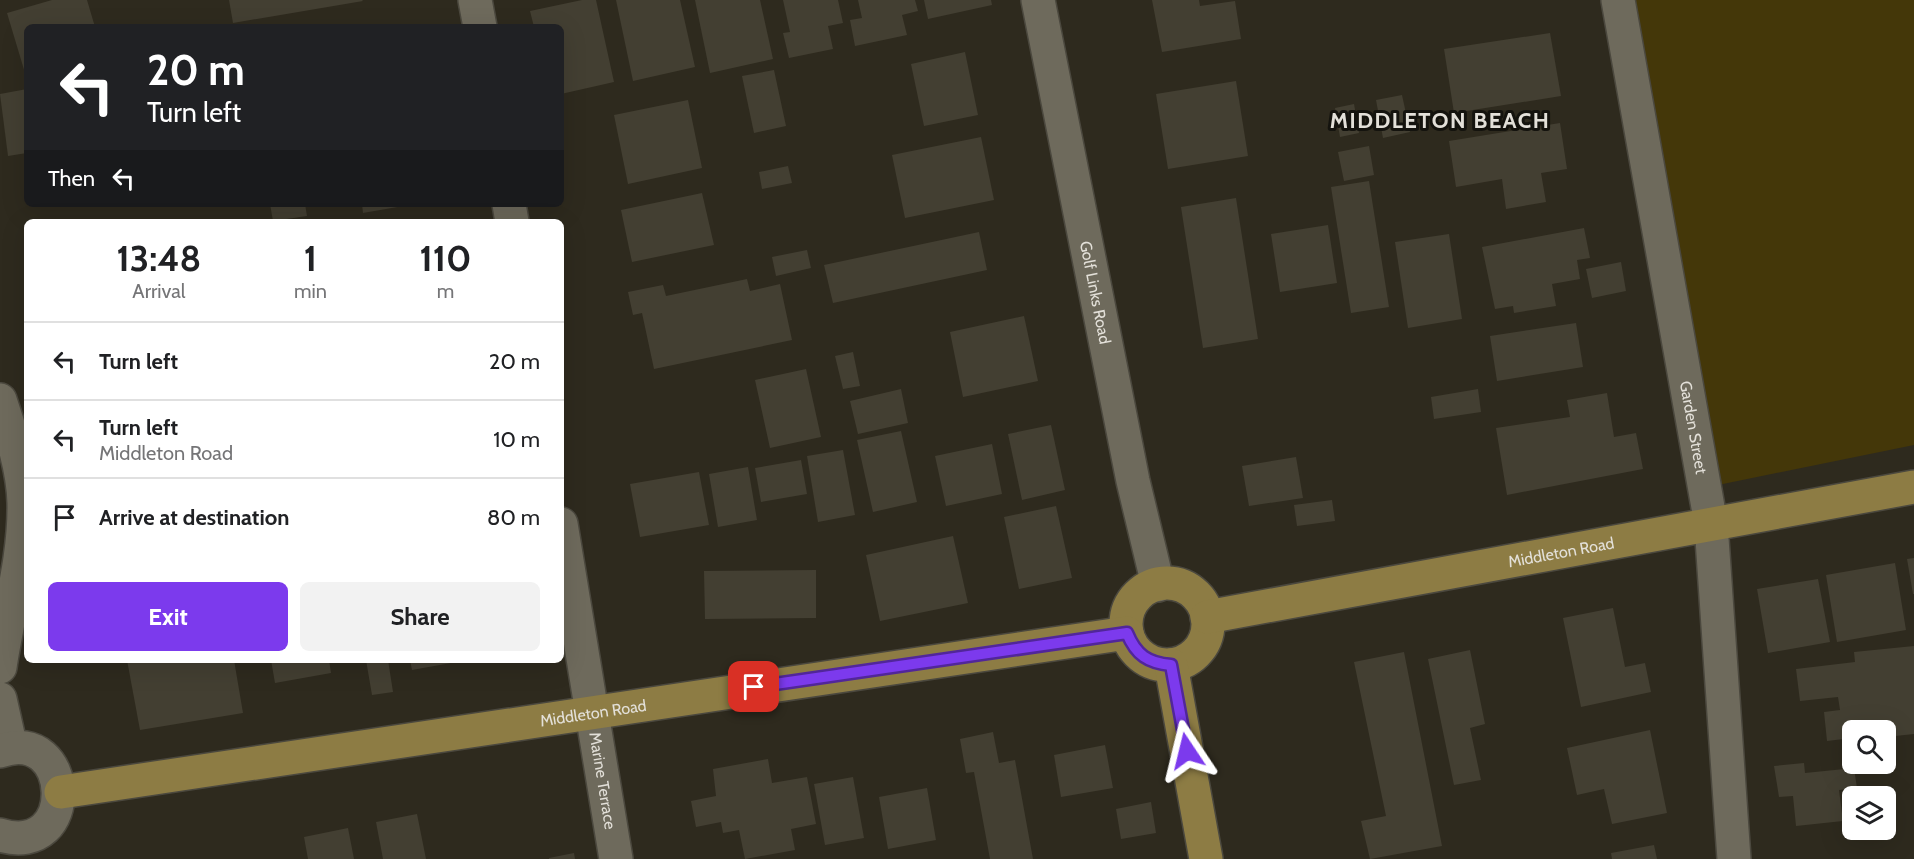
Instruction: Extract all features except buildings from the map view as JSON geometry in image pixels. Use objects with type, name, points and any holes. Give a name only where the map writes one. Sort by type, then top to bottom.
[{"type":"main road","name":"Middleton Road","points":[[1208,617],[1914,487]]},
{"type":"main road","points":[[1158,585],[1179,585],[1190,590],[1198,597],[1208,617],[1207,634],[1200,649],[1187,660],[1171,665],[1156,664],[1143,658],[1132,646],[1127,633],[1127,617],[1133,603],[1143,591],[1158,585]]},
{"type":"main road","name":"Middleton Road","points":[[61,792],[591,711],[1127,633]]},
{"type":"main road","points":[[1171,665],[1206,859]]},
{"type":"street","points":[[476,0],[480,24]]},
{"type":"street","name":"Golf Links Road","points":[[1038,0],[1133,481],[1158,585]]},
{"type":"street","name":"Garden Street","points":[[1618,0],[1711,524],[1734,859]]},
{"type":"street","points":[[0,400],[14,444],[24,502],[20,560],[2,645]]},
{"type":"street","name":"Marine Terrace","points":[[564,543],[616,859]]},
{"type":"street","points":[[0,699],[5,749],[35,752],[54,768],[61,792],[57,811],[45,826],[7,844]]},
{"type":"shaded area","points":[[1632,0],[1914,0],[1914,445],[1718,485]]},
{"type":"district","name":"MIDDLETON BEACH","points":[[1440,120]]},
{"type":"route","points":[[754,687],[1127,633],[1132,646],[1143,658],[1156,664],[1171,665],[1187,751]]}]
